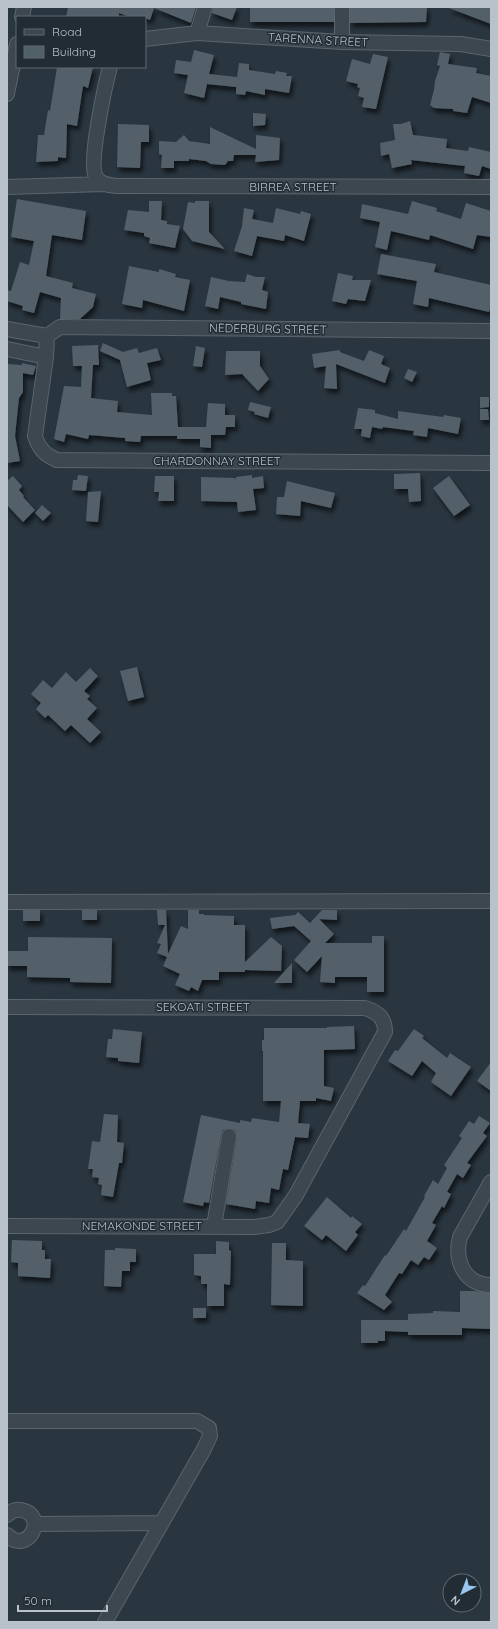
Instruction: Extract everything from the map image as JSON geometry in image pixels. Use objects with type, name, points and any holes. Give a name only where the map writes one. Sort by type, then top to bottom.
[{"type":"street","points":[[197,33],[205,7]]},
{"type":"street","points":[[342,7],[342,42]]},
{"type":"street","name":"TARENNA STREET","points":[[146,39],[197,33],[342,42],[462,44],[491,49]]},
{"type":"street","points":[[7,94],[16,49]]},
{"type":"street","points":[[100,181],[94,172],[93,156],[110,68]]},
{"type":"street","name":"BIRREA STREET","points":[[7,187],[100,181],[124,186],[491,187]]},
{"type":"street","name":"NEDERBURG STREET","points":[[47,336],[60,327],[491,331]]},
{"type":"street","points":[[7,329],[47,336],[46,357],[7,349]]},
{"type":"street","name":"CHARDONNAY STREET","points":[[46,357],[35,436],[38,445],[43,452],[49,457],[57,460],[491,462]]},
{"type":"street","points":[[7,902],[491,901]]},
{"type":"street","name":"SEKOATI STREET","points":[[7,1007],[365,1008],[375,1011],[382,1018],[385,1025],[385,1032],[296,1195],[277,1222]]},
{"type":"street","points":[[214,1226],[229,1136]]},
{"type":"street","points":[[491,1182],[460,1237],[458,1246],[461,1268],[470,1277],[487,1284],[491,1284]]},
{"type":"street","name":"NEMAKONDE STREET","points":[[7,1226],[254,1227],[269,1225],[277,1222]]},
{"type":"street","points":[[7,1421],[192,1421],[204,1424],[209,1428],[210,1431],[208,1441],[105,1622]]},
{"type":"street","points":[[7,1515],[14,1510],[19,1509],[26,1511],[31,1514],[35,1524],[29,1538],[21,1541],[11,1539],[7,1535]]},
{"type":"street","points":[[35,1524],[162,1523]]},
{"type":"building","points":[[68,7],[196,7],[191,23],[154,8],[150,20],[146,18],[146,16],[127,16],[119,13],[119,16],[66,16]]},
{"type":"building","points":[[213,7],[237,7],[232,20],[212,13]]},
{"type":"building","points":[[250,7],[334,7],[334,22],[250,22]]},
{"type":"building","points":[[350,7],[427,7],[426,22],[350,23]]},
{"type":"building","points":[[491,7],[491,24],[449,8]]},
{"type":"building","points":[[194,50],[214,55],[209,74],[237,77],[239,63],[249,64],[249,70],[275,74],[276,71],[287,73],[286,76],[292,76],[289,93],[265,89],[265,95],[246,91],[245,95],[236,94],[236,87],[207,84],[204,98],[184,93],[188,75],[174,73],[176,60],[191,62]]},
{"type":"building","points":[[440,52],[450,54],[448,64],[477,68],[476,73],[491,76],[491,103],[472,97],[467,113],[453,111],[453,109],[434,108],[430,105],[440,66],[437,65]]},
{"type":"building","points":[[373,54],[388,57],[376,109],[362,107],[364,98],[358,96],[360,88],[357,87],[358,84],[346,81],[352,59],[370,64]]},
{"type":"building","points":[[57,68],[93,68],[88,88],[83,86],[77,126],[67,124],[66,158],[58,157],[58,161],[36,162],[38,135],[44,135],[48,110],[50,111]]},
{"type":"building","points":[[253,113],[266,114],[265,125],[253,126]]},
{"type":"building","points":[[410,121],[413,135],[447,139],[446,148],[468,151],[469,147],[491,152],[491,169],[482,166],[479,176],[464,173],[465,166],[411,160],[412,164],[392,168],[389,154],[381,156],[380,143],[395,140],[393,124],[401,124]]},
{"type":"building","points":[[118,124],[149,125],[149,142],[141,142],[140,168],[117,167]]},
{"type":"building","points":[[210,127],[256,149],[256,135],[280,138],[279,160],[255,162],[256,155],[234,155],[233,161],[228,161],[225,165],[211,164],[206,161],[189,159],[189,161],[174,161],[174,168],[161,168],[162,155],[159,154],[159,141],[176,142],[184,135],[189,141],[210,144]]},
{"type":"building","points":[[17,199],[86,211],[82,240],[52,235],[46,276],[73,283],[72,288],[96,294],[93,307],[80,319],[60,319],[61,298],[40,292],[34,313],[22,310],[23,306],[7,301],[7,290],[11,291],[20,262],[29,265],[34,241],[11,237]]},
{"type":"building","points":[[149,201],[162,201],[161,220],[167,221],[167,224],[180,226],[175,248],[149,243],[150,238],[144,236],[144,233],[124,230],[128,210],[149,212]]},
{"type":"building","points":[[195,201],[209,201],[209,232],[225,249],[192,241],[183,229],[188,202],[195,203]]},
{"type":"building","points":[[412,201],[437,208],[436,211],[461,219],[466,203],[491,211],[491,237],[477,235],[473,249],[430,235],[429,240],[391,231],[387,250],[375,247],[380,222],[360,218],[362,204],[408,214]]},
{"type":"building","points":[[244,208],[254,210],[252,219],[273,223],[276,208],[300,214],[301,211],[311,214],[304,241],[285,235],[284,241],[257,236],[252,256],[234,251],[242,226]]},
{"type":"building","points":[[381,254],[436,264],[434,272],[491,285],[491,305],[489,312],[429,298],[428,307],[413,304],[417,281],[377,274]]},
{"type":"building","points":[[129,266],[159,272],[159,269],[176,274],[175,277],[190,280],[184,311],[143,300],[142,308],[122,304]]},
{"type":"building","points":[[338,273],[353,276],[352,280],[371,280],[365,301],[348,299],[346,304],[332,301]]},
{"type":"building","points":[[247,274],[256,277],[265,277],[262,290],[268,292],[266,309],[241,304],[241,302],[220,297],[218,309],[205,306],[211,277],[229,281],[245,282]]},
{"type":"building","points":[[103,343],[123,352],[137,348],[139,353],[157,348],[161,360],[147,363],[151,380],[127,387],[120,360],[100,351]]},
{"type":"building","points":[[98,345],[99,365],[93,365],[91,398],[118,401],[117,412],[152,415],[151,393],[172,393],[172,396],[176,396],[178,427],[206,427],[208,403],[225,404],[225,415],[235,415],[235,427],[226,427],[225,435],[211,435],[211,448],[200,447],[200,439],[177,439],[177,436],[141,436],[140,442],[125,441],[125,438],[89,435],[88,439],[66,434],[64,442],[54,439],[64,386],[81,387],[82,366],[73,366],[72,346]]},
{"type":"building","points":[[196,346],[205,348],[202,367],[193,366]]},
{"type":"building","points":[[340,350],[340,352],[364,361],[369,350],[384,356],[381,364],[390,368],[385,383],[336,364],[337,389],[324,388],[326,366],[314,368],[312,354]]},
{"type":"building","points":[[226,351],[260,351],[260,366],[269,379],[258,391],[242,374],[225,375]]},
{"type":"building","points":[[22,363],[36,366],[33,375],[23,373],[23,392],[19,398],[15,436],[20,461],[7,463],[7,364],[22,365]]},
{"type":"building","points":[[408,369],[417,372],[412,382],[404,378]]},
{"type":"building","points":[[480,397],[489,397],[489,407],[480,408]]},
{"type":"building","points":[[250,402],[271,407],[268,418],[254,414],[255,412],[248,410]]},
{"type":"building","points":[[358,408],[375,410],[375,413],[398,419],[398,411],[461,418],[458,434],[428,428],[427,437],[413,435],[414,431],[372,427],[370,438],[361,436],[362,429],[354,429]]},
{"type":"building","points":[[480,409],[488,409],[489,420],[480,420]]},
{"type":"building","points":[[420,473],[421,501],[409,502],[408,489],[394,489],[394,474]]},
{"type":"building","points":[[78,475],[88,476],[86,491],[72,490],[73,480],[77,480]]},
{"type":"building","points":[[252,475],[252,478],[263,476],[264,488],[253,489],[256,510],[238,512],[237,502],[201,501],[201,477],[235,478],[236,480],[236,477]]},
{"type":"building","points":[[13,476],[22,486],[19,490],[24,496],[23,497],[35,510],[23,522],[7,505],[7,481]]},
{"type":"building","points":[[155,476],[174,476],[174,501],[158,501],[159,492],[154,492]]},
{"type":"building","points":[[449,476],[470,505],[454,516],[433,488]]},
{"type":"building","points":[[287,481],[335,493],[331,508],[301,501],[300,516],[276,514],[277,497],[284,497]]},
{"type":"building","points":[[101,491],[98,522],[86,521],[88,492]]},
{"type":"building","points":[[42,505],[51,513],[43,521],[35,513]]},
{"type":"building","points":[[137,667],[144,697],[128,701],[120,671]]},
{"type":"building","points":[[90,668],[98,676],[84,691],[90,696],[87,699],[97,708],[87,719],[101,732],[90,743],[71,725],[65,731],[48,715],[45,718],[36,709],[41,703],[31,694],[43,680],[52,688],[66,672],[76,682]]},
{"type":"building","points":[[23,910],[40,910],[40,921],[23,921]]},
{"type":"building","points":[[82,910],[97,910],[97,920],[82,920]]},
{"type":"building","points":[[157,910],[166,910],[168,954],[181,926],[188,929],[188,910],[199,910],[199,914],[204,915],[234,916],[234,925],[245,925],[245,962],[271,937],[282,946],[281,971],[245,970],[245,972],[219,972],[219,980],[202,980],[198,991],[191,987],[189,991],[175,985],[180,974],[163,966],[167,957],[157,953],[161,944],[157,943],[165,925],[158,925]]},
{"type":"building","points":[[322,910],[337,910],[337,920],[319,919],[334,934],[325,943],[372,943],[372,936],[384,936],[384,992],[367,992],[367,977],[335,977],[335,983],[320,982],[322,956],[307,972],[294,960],[311,941],[294,926],[272,929],[270,918],[295,915],[298,912],[310,923]]},
{"type":"building","points":[[28,937],[112,938],[111,983],[70,982],[70,978],[27,977],[27,966],[7,966],[7,951],[28,951]]},
{"type":"building","points":[[292,963],[292,983],[274,983]]},
{"type":"building","points":[[354,1026],[355,1049],[324,1050],[324,1086],[334,1088],[331,1101],[316,1098],[316,1101],[300,1101],[298,1123],[310,1124],[308,1138],[295,1137],[288,1170],[283,1169],[279,1190],[271,1188],[269,1203],[256,1201],[255,1209],[226,1204],[237,1137],[235,1130],[230,1128],[223,1130],[221,1135],[209,1203],[204,1202],[203,1206],[183,1202],[201,1115],[240,1123],[240,1120],[251,1122],[252,1118],[279,1122],[281,1101],[263,1101],[262,1040],[264,1040],[264,1028],[327,1028]]},
{"type":"building","points":[[113,1029],[142,1032],[139,1063],[118,1061],[118,1058],[106,1057],[108,1039],[112,1039]]},
{"type":"building","points":[[414,1029],[424,1036],[422,1038],[447,1058],[450,1053],[471,1067],[451,1096],[431,1082],[436,1073],[422,1061],[412,1076],[388,1061],[395,1050],[398,1051]]},
{"type":"building","points":[[491,1062],[491,1091],[477,1081]]},
{"type":"building","points":[[104,1114],[118,1115],[117,1142],[124,1143],[122,1163],[119,1163],[113,1197],[101,1195],[102,1185],[98,1184],[99,1178],[92,1177],[93,1169],[88,1169],[92,1141],[100,1142]]},
{"type":"building","points":[[479,1116],[490,1123],[483,1133],[487,1136],[467,1163],[471,1165],[463,1178],[457,1174],[447,1192],[451,1194],[444,1208],[442,1206],[432,1223],[436,1225],[427,1241],[437,1248],[429,1260],[424,1257],[418,1265],[411,1260],[402,1274],[399,1273],[385,1295],[392,1302],[384,1310],[357,1293],[363,1285],[365,1286],[404,1229],[406,1231],[433,1180],[438,1184],[447,1168],[444,1165],[462,1138],[459,1136],[469,1121],[474,1124]]},
{"type":"building","points":[[327,1197],[351,1218],[352,1216],[362,1224],[355,1232],[358,1235],[346,1251],[326,1235],[322,1240],[304,1226]]},
{"type":"building","points":[[12,1240],[42,1241],[42,1250],[45,1250],[45,1259],[51,1259],[50,1278],[18,1276],[18,1263],[11,1262]]},
{"type":"building","points":[[216,1241],[229,1242],[229,1250],[231,1251],[230,1285],[224,1284],[224,1306],[207,1306],[207,1284],[201,1284],[201,1276],[194,1275],[194,1254],[216,1254]]},
{"type":"building","points":[[272,1243],[286,1243],[286,1260],[303,1261],[303,1306],[271,1305]]},
{"type":"building","points":[[115,1248],[136,1249],[136,1262],[130,1262],[130,1271],[122,1271],[121,1287],[104,1286],[105,1250],[115,1250]]},
{"type":"building","points":[[460,1291],[491,1293],[491,1329],[462,1328],[462,1335],[408,1335],[408,1332],[385,1331],[385,1341],[378,1341],[378,1343],[361,1343],[361,1320],[408,1320],[408,1314],[433,1313],[433,1311],[460,1312]]},
{"type":"building","points":[[193,1308],[206,1308],[206,1318],[193,1318]]}]
